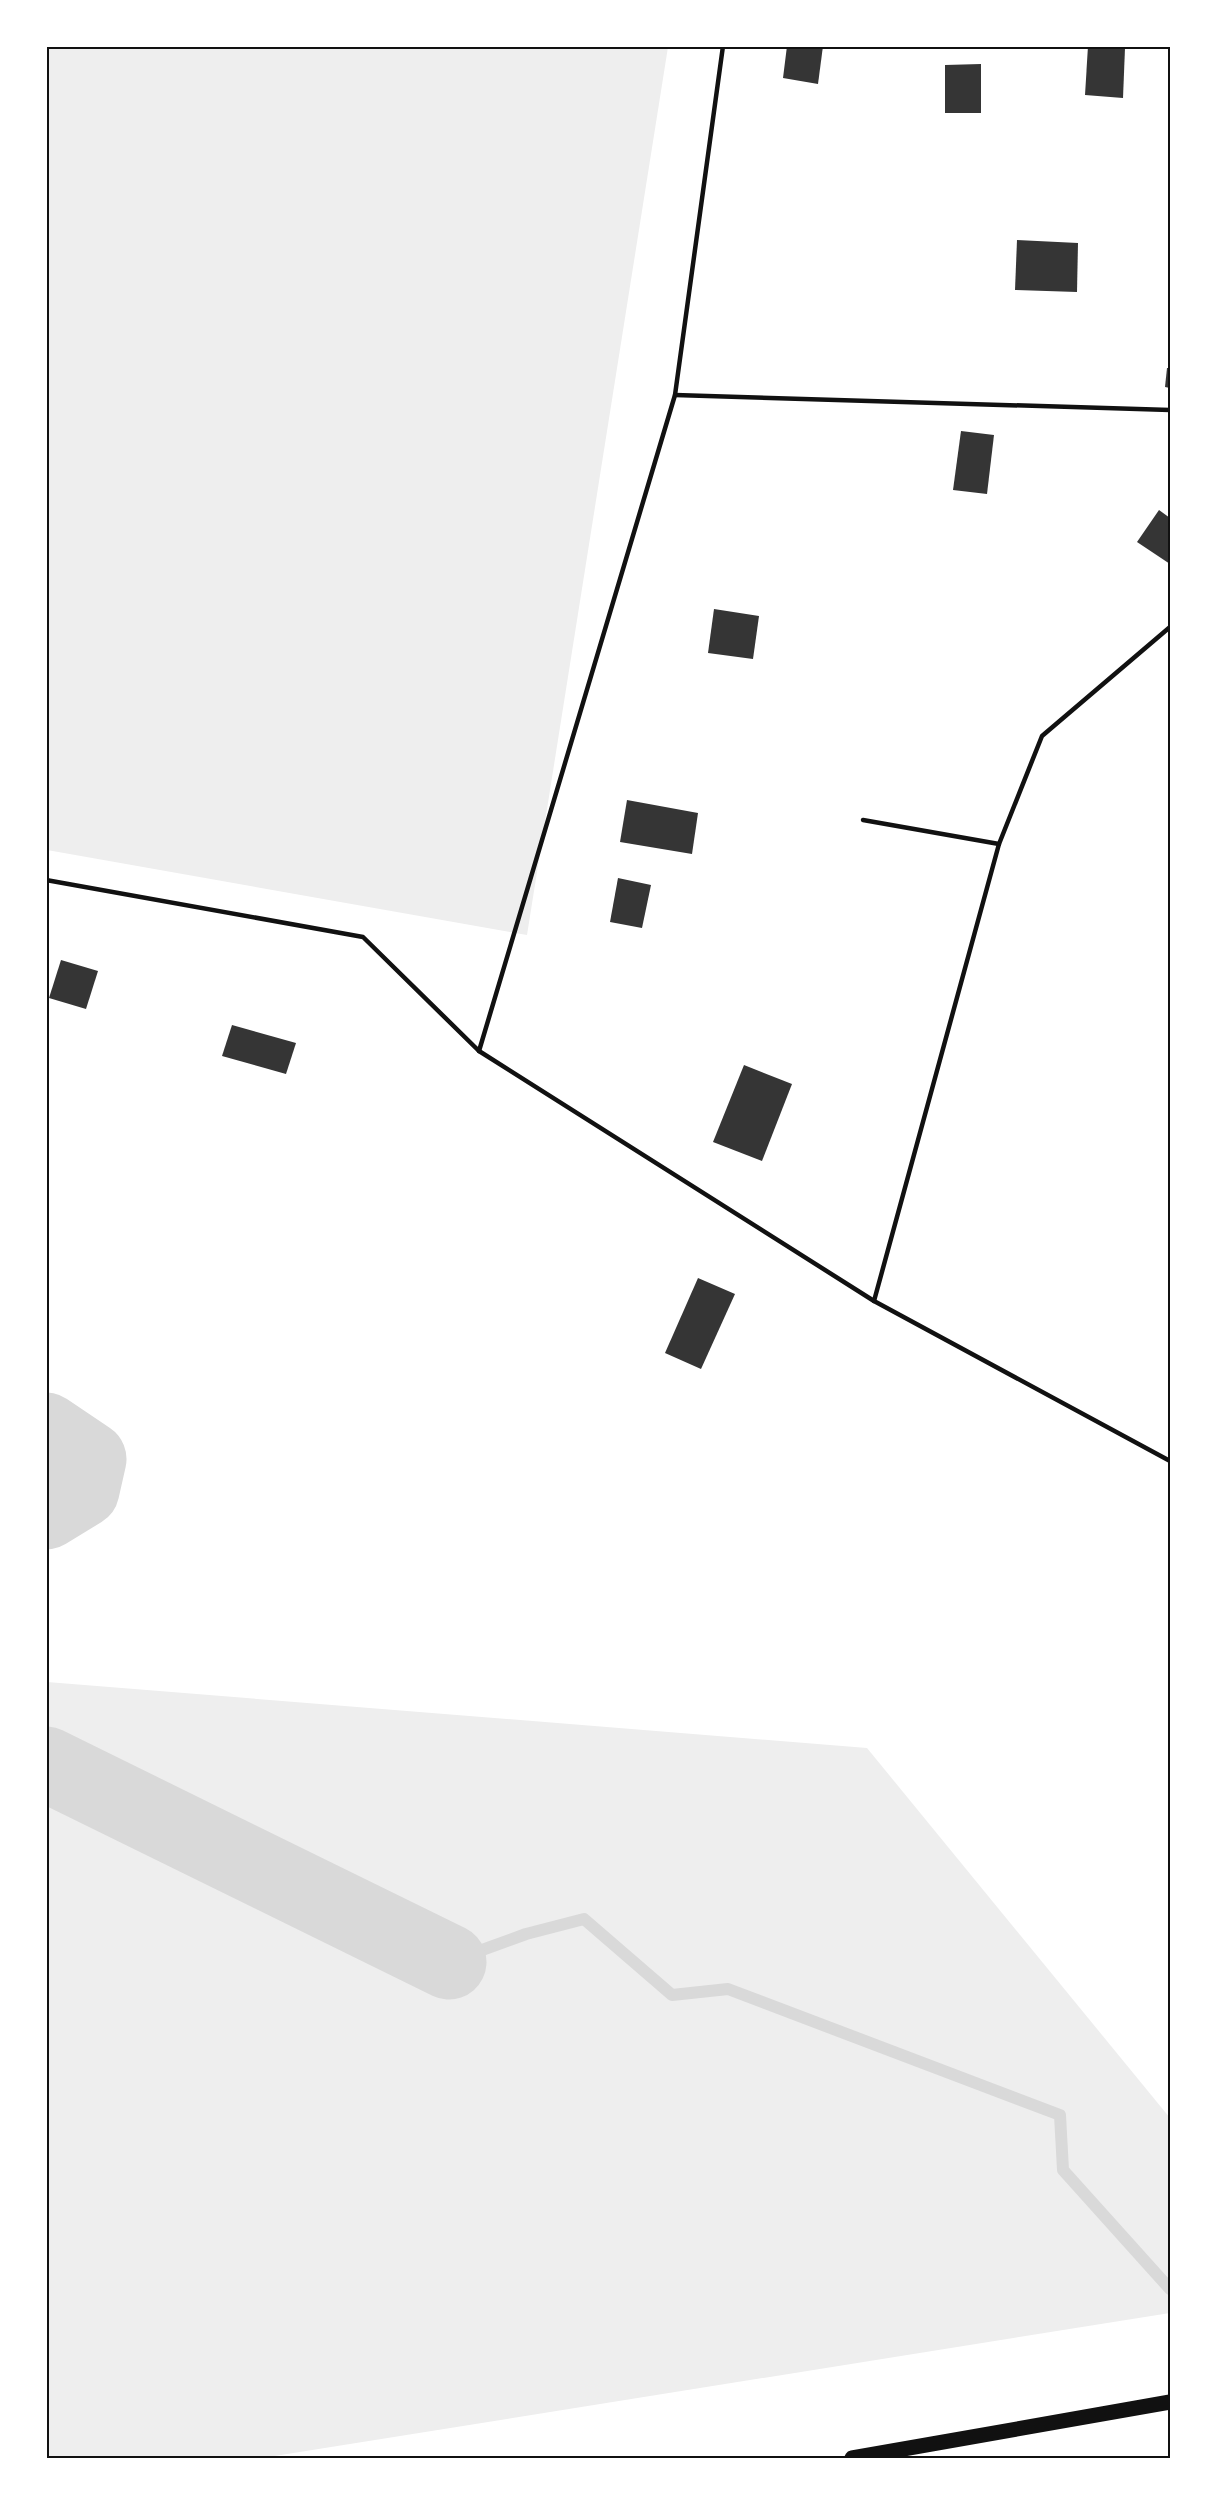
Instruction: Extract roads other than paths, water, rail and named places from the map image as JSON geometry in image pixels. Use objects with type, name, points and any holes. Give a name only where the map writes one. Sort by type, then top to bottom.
[{"type":"main road","points":[[852,2458],[1170,2402]]},
{"type":"lane","points":[[479,1051],[675,395],[723,46]]},
{"type":"lane","points":[[675,395],[1170,410]]},
{"type":"lane","points":[[874,1301],[999,844],[1042,736],[1170,627]]},
{"type":"lane","points":[[863,820],[999,844]]},
{"type":"lane","points":[[46,880],[363,937],[479,1051],[874,1301],[1170,1461]]},
{"type":"waterway","points":[[46,1430],[89,1459],[82,1490],[46,1512]]},
{"type":"waterway","points":[[46,1764],[449,1962]]},
{"type":"waterway","points":[[449,1962],[526,1934],[584,1919],[672,1995],[728,1989],[1060,2115],[1063,2170],[1170,2289]]}]
